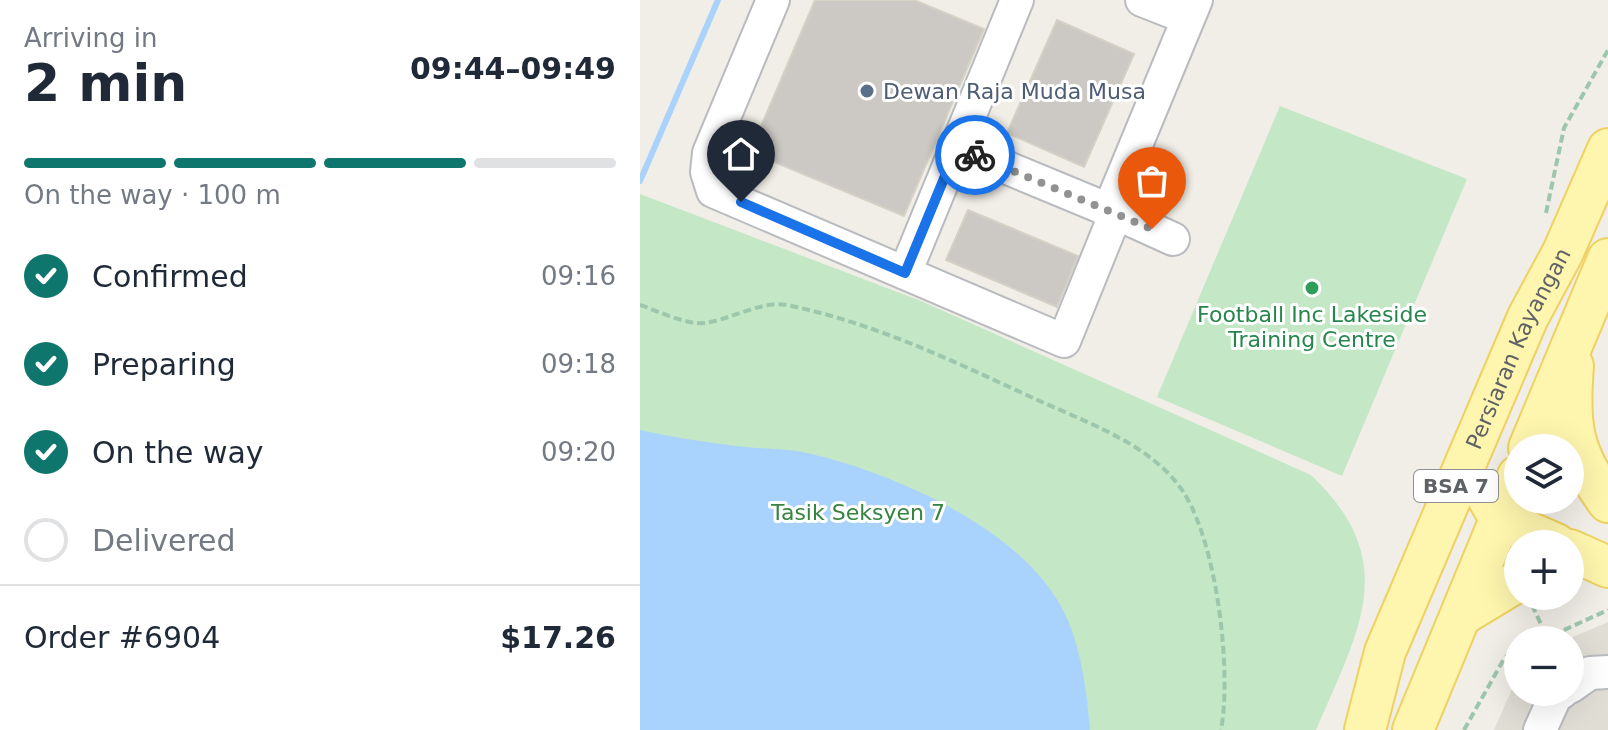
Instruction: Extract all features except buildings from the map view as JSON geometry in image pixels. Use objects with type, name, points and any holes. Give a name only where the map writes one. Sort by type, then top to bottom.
[{"type":"main road","name":"Persiaran Kayangan","points":[[1366,728],[1385,652],[1528,317],[1563,252],[1608,149]]},
{"type":"main road","points":[[1519,434],[1563,252]]},
{"type":"main road","name":"Persiaran Kayangan","points":[[1535,434],[1608,259]]},
{"type":"main road","points":[[1575,334],[1570,395],[1576,452],[1608,502]]},
{"type":"main road","points":[[1366,728],[1504,486]]},
{"type":"main road","points":[[1504,502],[1501,520],[1524,530]]},
{"type":"main road","points":[[1584,507],[1608,518]]},
{"type":"main road","name":"BSA 7","points":[[1413,730],[1501,520]]},
{"type":"main road","points":[[1584,557],[1608,568]]},
{"type":"main road","points":[[1584,569],[1608,568]]},
{"type":"main road","points":[[1462,615],[1504,590]]},
{"type":"street","points":[[773,0],[709,153],[708,182],[713,191],[1064,341],[1111,225],[1109,210],[1192,9],[1142,0]]},
{"type":"street","points":[[905,273],[1017,0]]},
{"type":"street","points":[[957,147],[1173,239]]},
{"type":"street","points":[[1584,677],[1590,673],[1608,672]]},
{"type":"street","points":[[1540,730],[1551,706]]},
{"type":"path","points":[[640,305],[701,323],[782,304],[845,319],[909,341],[1116,437],[1153,460],[1184,493],[1209,556],[1222,629],[1226,702],[1221,730]]},
{"type":"path","points":[[1573,626],[1608,610]]},
{"type":"path","points":[[1464,730],[1504,659]]},
{"type":"shaded area","points":[[1608,622],[1608,730],[1494,730],[1504,706],[1584,706],[1584,632]]},
{"type":"green space","name":"Football Inc Lakeside Training Centre","points":[[1280,106],[1467,179],[1342,476],[1157,397]]},
{"type":"green space","name":"Tasik Seksyen 7","points":[[640,194],[921,301],[1311,475],[1339,507],[1356,538],[1364,568],[1364,598],[1357,629],[1316,730],[640,730]]},
{"type":"water","name":"Tasik Seksyen 7","points":[[640,430],[744,447],[794,451],[836,461],[912,488],[986,529],[1018,554],[1044,582],[1064,612],[1079,654],[1090,730],[640,730]]},
{"type":"waterway","points":[[640,181],[718,0]]},
{"type":"way so far","points":[[975,155],[1152,229]]},
{"type":"place","name":"Dewan Raja Muda Musa","points":[[867,91]]},
{"type":"place","name":"Football Inc Lakeside Training Centre","points":[[1312,288]]},
{"type":"route","points":[[741,202],[905,273],[957,147],[975,155]]}]
